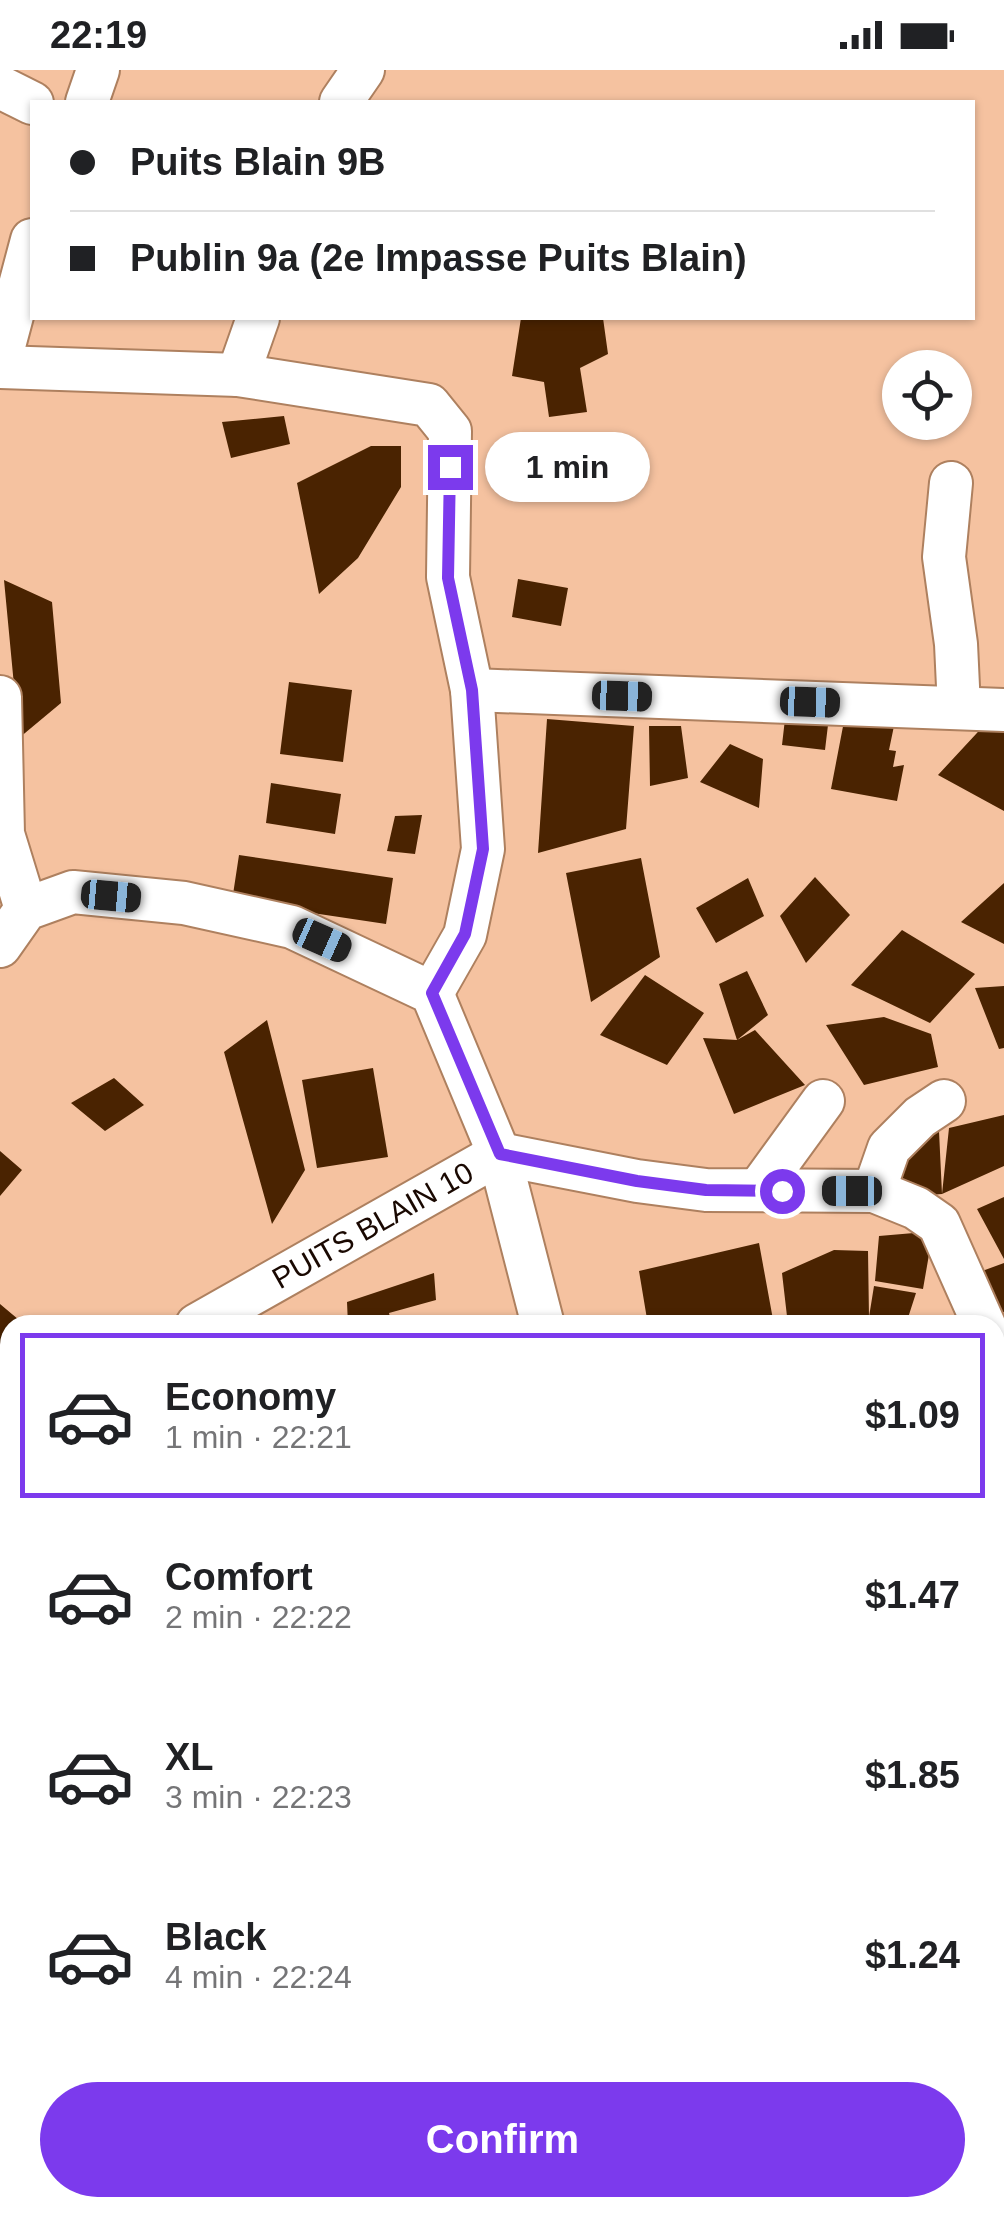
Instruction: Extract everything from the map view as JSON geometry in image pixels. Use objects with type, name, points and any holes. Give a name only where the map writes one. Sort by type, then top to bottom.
[{"type":"street","points":[[88,100],[98,70]]},
{"type":"street","points":[[342,100],[362,70]]},
{"type":"street","points":[[0,87],[30,102]]},
{"type":"street","points":[[30,248],[0,364],[238,375],[429,405],[450,431],[448,578],[472,690],[483,849],[465,934],[432,993]]},
{"type":"street","points":[[238,375],[257,320]]},
{"type":"street","points":[[951,482],[944,557],[960,708]]},
{"type":"street","points":[[472,690],[1004,710]]},
{"type":"street","points":[[0,697],[3,834],[26,909]]},
{"type":"street","points":[[0,946],[26,909],[73,892],[184,903],[292,927],[432,993],[500,1154],[540,1315]]},
{"type":"street","points":[[759,1189],[823,1101]]},
{"type":"street","points":[[874,1191],[889,1148],[920,1117],[944,1101]]},
{"type":"street","points":[[500,1154],[706,1190],[874,1191],[916,1208],[939,1224],[980,1315]]},
{"type":"street","name":"PUITS BLAIN 10","points":[[215,1315],[500,1154]]},
{"type":"building","points":[[521,320],[603,320],[608,354],[580,368],[587,412],[549,417],[544,382],[512,376]]},
{"type":"building","points":[[284,416],[290,444],[231,458],[222,422]]},
{"type":"building","points":[[371,446],[401,446],[401,487],[358,558],[319,594],[297,483]]},
{"type":"building","points":[[518,579],[568,588],[561,626],[512,617]]},
{"type":"building","points":[[4,580],[52,602],[61,703],[19,738]]},
{"type":"building","points":[[289,682],[352,690],[343,762],[280,754]]},
{"type":"building","points":[[845,716],[894,726],[889,750],[896,751],[893,767],[904,765],[897,801],[831,789]]},
{"type":"building","points":[[547,719],[634,726],[626,829],[538,853]]},
{"type":"building","points":[[785,719],[828,725],[825,750],[782,745]]},
{"type":"building","points":[[989,720],[1004,728],[1004,811],[938,775]]},
{"type":"building","points":[[649,726],[681,726],[688,778],[650,786]]},
{"type":"building","points":[[730,744],[763,759],[759,808],[700,782]]},
{"type":"building","points":[[271,783],[341,794],[335,834],[266,823]]},
{"type":"building","points":[[422,815],[415,854],[387,851],[395,816]]},
{"type":"building","points":[[239,855],[393,878],[386,924],[232,901]]},
{"type":"building","points":[[641,858],[660,957],[591,1002],[566,873]]},
{"type":"building","points":[[815,877],[850,915],[806,963],[780,916]]},
{"type":"building","points":[[748,878],[764,916],[716,943],[696,908]]},
{"type":"building","points":[[1004,883],[1004,944],[961,922]]},
{"type":"building","points":[[902,930],[975,974],[930,1023],[851,985]]},
{"type":"building","points":[[747,971],[768,1015],[737,1040],[719,984]]},
{"type":"building","points":[[645,975],[704,1013],[667,1065],[600,1035]]},
{"type":"building","points":[[1004,986],[1004,1048],[999,1049],[975,988]]},
{"type":"building","points":[[884,1017],[931,1034],[938,1067],[864,1085],[826,1025]]},
{"type":"building","points":[[267,1020],[305,1170],[272,1224],[224,1052]]},
{"type":"building","points":[[755,1030],[805,1085],[734,1114],[703,1038],[737,1040]]},
{"type":"building","points":[[373,1068],[388,1157],[317,1168],[302,1080]]},
{"type":"building","points":[[114,1078],[144,1105],[105,1131],[71,1103]]},
{"type":"building","points":[[1004,1115],[1004,1166],[942,1194],[949,1128]]},
{"type":"building","points":[[939,1131],[942,1194],[905,1197],[894,1151]]},
{"type":"building","points":[[0,1151],[22,1170],[0,1196]]},
{"type":"building","points":[[1004,1197],[1004,1259],[977,1209]]},
{"type":"building","points":[[914,1233],[931,1243],[923,1289],[875,1281],[879,1236]]},
{"type":"building","points":[[759,1243],[772,1315],[646,1315],[639,1271]]},
{"type":"building","points":[[834,1250],[868,1251],[869,1315],[787,1315],[782,1273]]},
{"type":"building","points":[[1004,1263],[1004,1312],[991,1315],[974,1274]]},
{"type":"building","points":[[434,1273],[436,1300],[390,1315],[348,1315],[347,1302]]},
{"type":"building","points":[[874,1286],[916,1293],[909,1315],[869,1315]]},
{"type":"building","points":[[0,1304],[13,1315],[0,1315]]},
{"type":"route","points":[[450,467],[448,578],[472,690],[483,849],[465,934],[432,993],[500,1154],[637,1181],[706,1190],[782,1191]]}]
